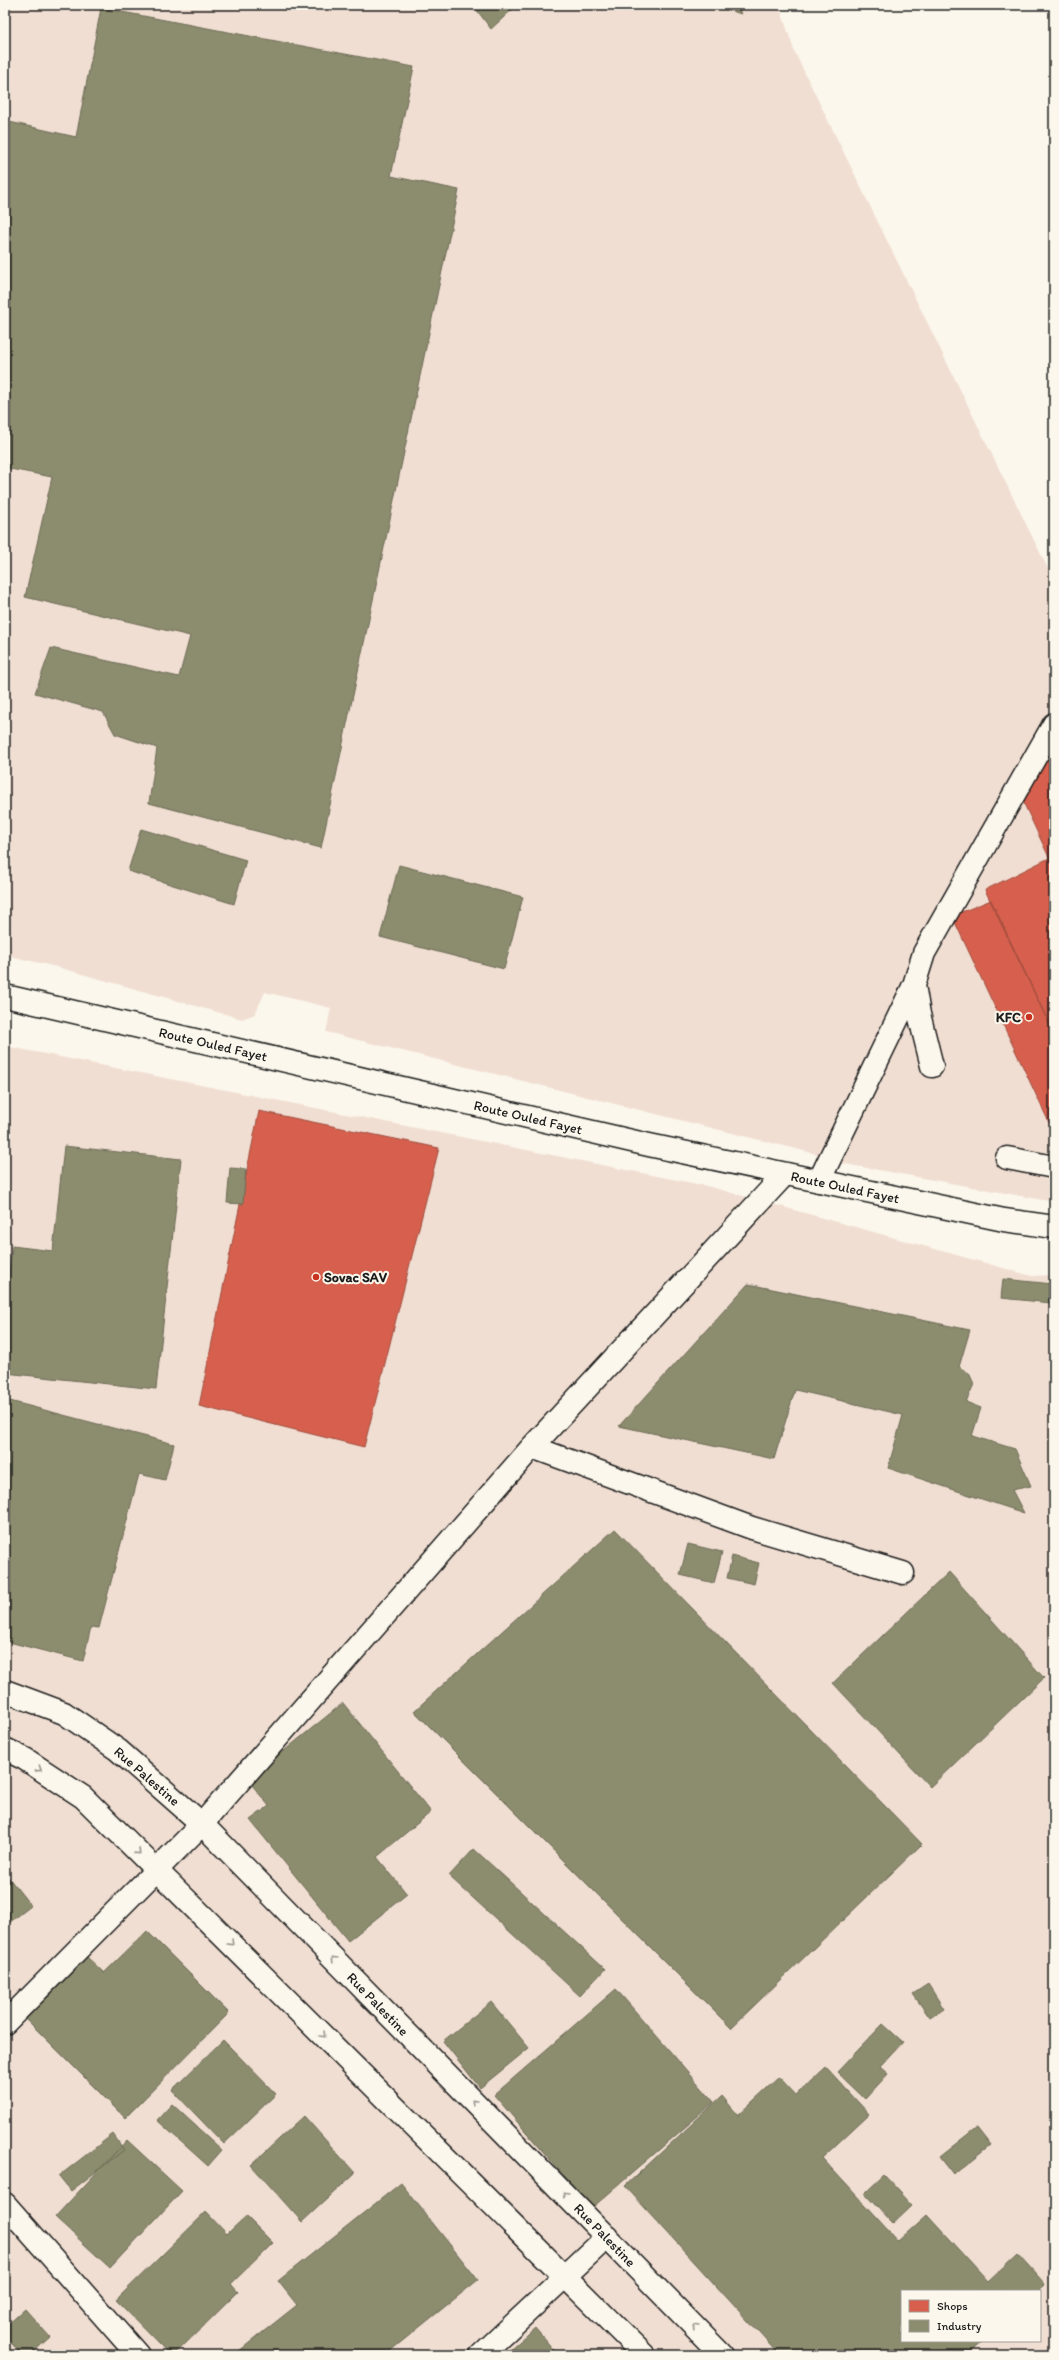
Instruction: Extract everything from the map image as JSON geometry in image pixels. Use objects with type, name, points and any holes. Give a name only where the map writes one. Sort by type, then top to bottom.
[{"type":"street","points":[[819,1181],[914,985],[924,953],[1054,724]]},
{"type":"street","points":[[914,985],[919,1014],[932,1066]]},
{"type":"street","name":"Route Ouled Fayet","points":[[5,996],[649,1145],[1004,1220],[1054,1227]]},
{"type":"street","points":[[1007,1158],[1054,1167]]},
{"type":"street","points":[[5,2023],[202,1824],[532,1447],[785,1174]]},
{"type":"street","points":[[532,1447],[752,1528],[903,1573]]},
{"type":"street","name":"Rue Palestine","points":[[5,1691],[64,1713],[76,1721],[118,1750],[202,1824],[722,2355]]},
{"type":"street","points":[[5,1749],[25,1759],[83,1797],[644,2355]]},
{"type":"street","points":[[5,2204],[138,2355]]},
{"type":"street","points":[[481,2355],[607,2237]]},
{"type":"shaded area","points":[[5,5],[779,5],[795,53],[1054,581],[1054,1202],[845,1164],[812,1153],[326,1032],[331,1008],[265,992],[255,1014],[242,1019],[57,967],[5,955]]},
{"type":"shaded area","points":[[5,1046],[707,1186],[1032,1276],[1054,1275],[1054,2355],[5,2355]]},
{"type":"building: Shops","points":[[1054,743],[1054,868],[1018,791]]},
{"type":"building: Shops","points":[[1049,858],[1054,868],[1054,1034],[985,890]]},
{"type":"building: Shops","points":[[991,900],[1054,1034],[1054,1133],[952,916]]},
{"type":"building: Shops","name":"Sovac SAV","points":[[259,1111],[439,1148],[364,1447],[199,1406]]},
{"type":"building: Industry","points":[[473,5],[517,5],[491,29]]},
{"type":"building: Industry","points":[[715,5],[737,5],[741,14]]},
{"type":"building: Industry","points":[[101,8],[414,67],[391,176],[459,190],[321,848],[149,803],[157,748],[115,734],[103,712],[35,693],[51,648],[179,677],[190,636],[25,597],[52,477],[5,468],[5,121],[76,137]]},
{"type":"building: Industry","points":[[141,829],[246,860],[234,904],[128,871]]},
{"type":"building: Industry","points":[[399,865],[523,897],[504,969],[380,937]]},
{"type":"building: Industry","points":[[64,1146],[181,1159],[156,1389],[5,1373],[5,1310],[12,1246],[53,1251]]},
{"type":"building: Industry","points":[[230,1168],[246,1169],[243,1204],[227,1203]]},
{"type":"building: Industry","points":[[1003,1279],[1053,1284],[1051,1303],[1001,1298]]},
{"type":"building: Industry","points":[[748,1284],[970,1330],[959,1367],[969,1373],[974,1384],[966,1402],[981,1408],[972,1436],[1015,1449],[1031,1486],[1012,1490],[1024,1513],[888,1468],[903,1415],[795,1390],[774,1459],[619,1426]]},
{"type":"building: Industry","points":[[6,1400],[174,1444],[165,1480],[139,1474],[99,1628],[91,1627],[83,1661],[5,1641]]},
{"type":"building: Industry","points":[[615,1529],[922,1844],[731,2028],[414,1711]]},
{"type":"building: Industry","points":[[688,1544],[722,1552],[714,1583],[680,1575]]},
{"type":"building: Industry","points":[[732,1556],[759,1563],[754,1584],[727,1578]]},
{"type":"building: Industry","points":[[949,1572],[1044,1678],[930,1787],[833,1683]]},
{"type":"building: Industry","points":[[343,1703],[431,1812],[377,1857],[407,1894],[348,1941],[250,1820],[269,1806],[248,1780]]},
{"type":"building: Industry","points":[[474,1849],[605,1969],[580,1996],[449,1876]]},
{"type":"building: Industry","points":[[5,1873],[31,1906],[5,1926]]},
{"type":"building: Industry","points":[[147,1931],[229,2013],[125,2118],[24,2017],[85,1955],[104,1973]]},
{"type":"building: Industry","points":[[928,1984],[944,2009],[930,2018],[913,1994]]},
{"type":"building: Industry","points":[[616,1989],[714,2102],[592,2208],[494,2095]]},
{"type":"building: Industry","points":[[491,2002],[529,2048],[480,2088],[443,2041]]},
{"type":"building: Industry","points":[[883,2024],[903,2042],[880,2067],[888,2074],[865,2099],[837,2072]]},
{"type":"building: Industry","points":[[223,2040],[276,2094],[224,2144],[172,2090]]},
{"type":"building: Industry","points":[[826,2067],[869,2114],[822,2158],[898,2241],[927,2215],[988,2282],[1018,2254],[1045,2284],[1038,2290],[901,2290],[901,2342],[982,2342],[967,2355],[779,2355],[625,2186],[722,2096],[738,2115],[779,2077],[796,2095]]},
{"type":"building: Industry","points":[[172,2104],[222,2150],[208,2166],[157,2120]]},
{"type":"building: Industry","points":[[304,2116],[355,2173],[302,2222],[251,2165]]},
{"type":"building: Industry","points":[[977,2127],[991,2145],[953,2175],[939,2157]]},
{"type":"building: Industry","points":[[113,2134],[124,2150],[71,2191],[59,2176]]},
{"type":"building: Industry","points":[[127,2140],[182,2191],[110,2268],[55,2217]]},
{"type":"building: Industry","points":[[884,2175],[912,2205],[893,2223],[865,2193]]},
{"type":"building: Industry","points":[[401,2183],[478,2280],[385,2355],[234,2355],[297,2305],[278,2281]]},
{"type":"building: Industry","points":[[206,2212],[227,2234],[246,2216],[273,2243],[231,2284],[238,2292],[174,2355],[170,2355],[116,2300]]},
{"type":"building: Industry","points":[[25,2309],[50,2337],[30,2355],[22,2355],[5,2336],[5,2327]]},
{"type":"building: Industry","points":[[535,2328],[558,2355],[504,2355]]},
{"type":"building: Industry","points":[[5,2349],[10,2355],[5,2355]]},
{"type":"place","name":"KFC","points":[[1029,1017]]},
{"type":"place","name":"Sovac SAV","points":[[316,1277]]}]
